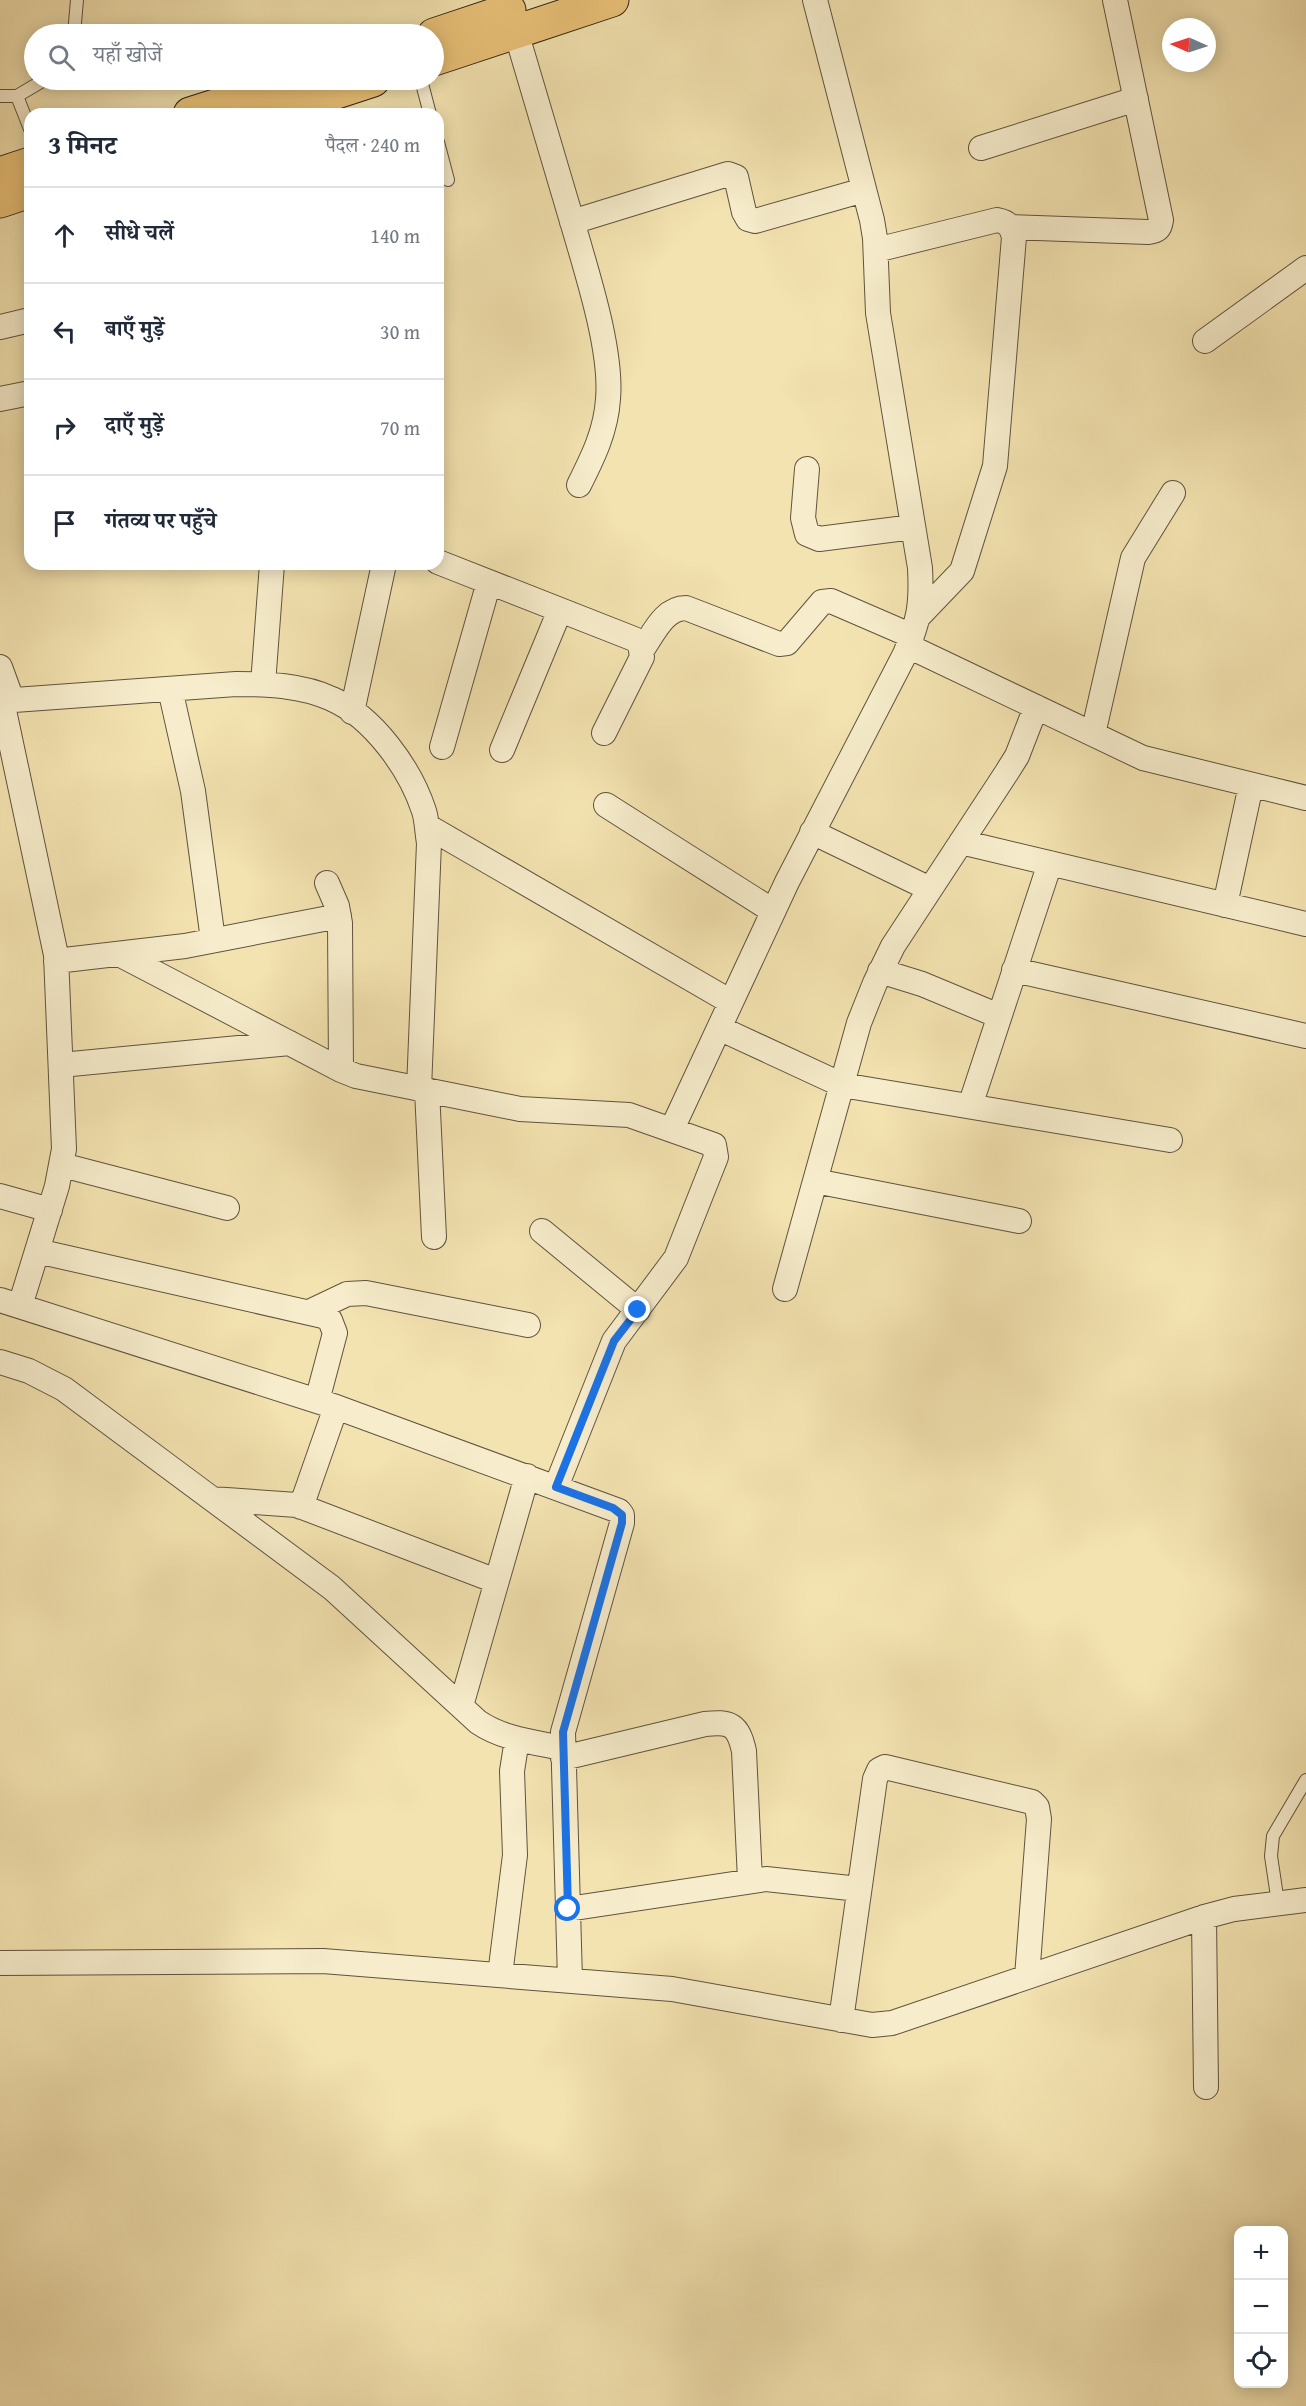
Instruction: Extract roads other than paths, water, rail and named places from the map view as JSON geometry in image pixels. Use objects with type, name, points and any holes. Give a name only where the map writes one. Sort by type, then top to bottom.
[{"type":"highway","points":[[444,32],[540,0]]},
{"type":"highway","points":[[444,56],[612,0]]},
{"type":"highway","points":[[233,108],[305,98],[335,90]]},
{"type":"highway","points":[[282,108],[305,98]]},
{"type":"highway","points":[[0,174],[24,166]]},
{"type":"highway","points":[[0,201],[24,193]]},
{"type":"street","points":[[815,0],[872,220],[876,250],[878,313],[921,588],[913,633]]},
{"type":"street","points":[[1011,227],[1156,231],[1160,227],[1161,220],[1115,0]]},
{"type":"street","points":[[516,32],[592,293],[606,358],[609,397],[605,423],[599,444],[579,485]]},
{"type":"street","points":[[981,148],[1136,99]]},
{"type":"street","points":[[572,222],[728,174],[736,177],[744,212],[748,219],[754,221],[864,190]]},
{"type":"street","points":[[672,1129],[773,911],[913,633],[962,571],[995,466],[1014,237],[1011,227],[1006,222],[997,220],[876,250]]},
{"type":"street","points":[[1206,341],[1306,268]]},
{"type":"street","points":[[0,327],[24,321]]},
{"type":"street","points":[[0,399],[24,394]]},
{"type":"street","points":[[807,469],[803,518],[807,534],[819,539],[913,527]]},
{"type":"street","points":[[1093,734],[1133,558],[1173,493]]},
{"type":"street","points":[[444,564],[634,639],[640,644],[642,657],[604,733]]},
{"type":"street","points":[[263,684],[272,570]]},
{"type":"street","points":[[352,712],[383,570]]},
{"type":"street","points":[[442,747],[489,582]]},
{"type":"street","points":[[642,650],[668,614],[677,608],[686,608],[779,644],[787,643],[822,602],[831,601],[913,633],[1036,707],[1143,758],[1306,798]]},
{"type":"street","points":[[502,750],[560,610]]},
{"type":"street","points":[[0,668],[56,961],[64,1149],[62,1166],[37,1251],[10,1303],[326,1404],[613,1508],[622,1515],[622,1523],[566,1718],[563,1753],[570,1980]]},
{"type":"street","points":[[5,701],[263,684],[304,690],[332,699],[352,712],[393,750],[410,779],[425,812],[429,843],[423,1089],[434,1237]]},
{"type":"street","points":[[170,689],[193,791],[213,940]]},
{"type":"street","points":[[785,1289],[859,1023],[880,971],[893,946],[1017,756],[1036,707]]},
{"type":"street","points":[[1226,905],[1251,785]]},
{"type":"street","points":[[606,805],[773,911]]},
{"type":"street","points":[[427,826],[731,1002]]},
{"type":"street","points":[[812,832],[930,890]]},
{"type":"street","points":[[961,842],[1306,924]]},
{"type":"street","points":[[970,1106],[1050,863]]},
{"type":"street","points":[[327,884],[339,916],[340,1070]]},
{"type":"street","points":[[56,961],[178,947],[339,916]]},
{"type":"street","points":[[119,954],[340,1070],[356,1076],[520,1109],[629,1115],[714,1145],[716,1156],[676,1258],[614,1341],[556,1487]]},
{"type":"street","points":[[1014,970],[1306,1036]]},
{"type":"street","points":[[880,971],[922,984],[999,1016]]},
{"type":"street","points":[[719,1028],[842,1085],[1170,1140]]},
{"type":"street","points":[[61,1065],[290,1043]]},
{"type":"street","points":[[62,1166],[227,1208]]},
{"type":"street","points":[[815,1181],[1019,1221]]},
{"type":"street","points":[[0,1197],[50,1210]]},
{"type":"street","points":[[542,1231],[638,1310]]},
{"type":"street","points":[[37,1251],[309,1312],[330,1320],[335,1333],[326,1404],[301,1507]]},
{"type":"street","points":[[309,1312],[347,1294],[366,1293],[528,1325]]},
{"type":"street","points":[[0,1362],[29,1371],[64,1389],[332,1588],[491,1731],[563,1753],[705,1724],[721,1723],[734,1726],[741,1737],[744,1751],[750,1880]]},
{"type":"street","points":[[461,1706],[526,1476]]},
{"type":"street","points":[[213,1499],[288,1504],[301,1507],[496,1581]]},
{"type":"street","points":[[500,1975],[515,1855],[512,1778],[517,1739]]},
{"type":"street","points":[[841,2020],[875,1779],[879,1770],[885,1767],[1032,1802],[1037,1807],[1039,1819],[1027,1977]]},
{"type":"street","points":[[568,1909],[750,1880],[780,1879],[859,1889]]},
{"type":"street","points":[[0,1963],[310,1960],[672,1989],[872,2025],[892,2023],[1204,1917],[1278,1902],[1306,1900]]},
{"type":"street","points":[[1204,1917],[1206,2087]]},
{"type":"lane","points":[[75,24],[77,0]]},
{"type":"lane","points":[[0,96],[17,96],[27,90]]},
{"type":"lane","points":[[424,90],[428,108]]},
{"type":"lane","points":[[17,96],[24,114]]},
{"type":"lane","points":[[444,165],[448,180]]},
{"type":"lane","points":[[1278,1902],[1271,1856],[1273,1836],[1306,1780]]}]
